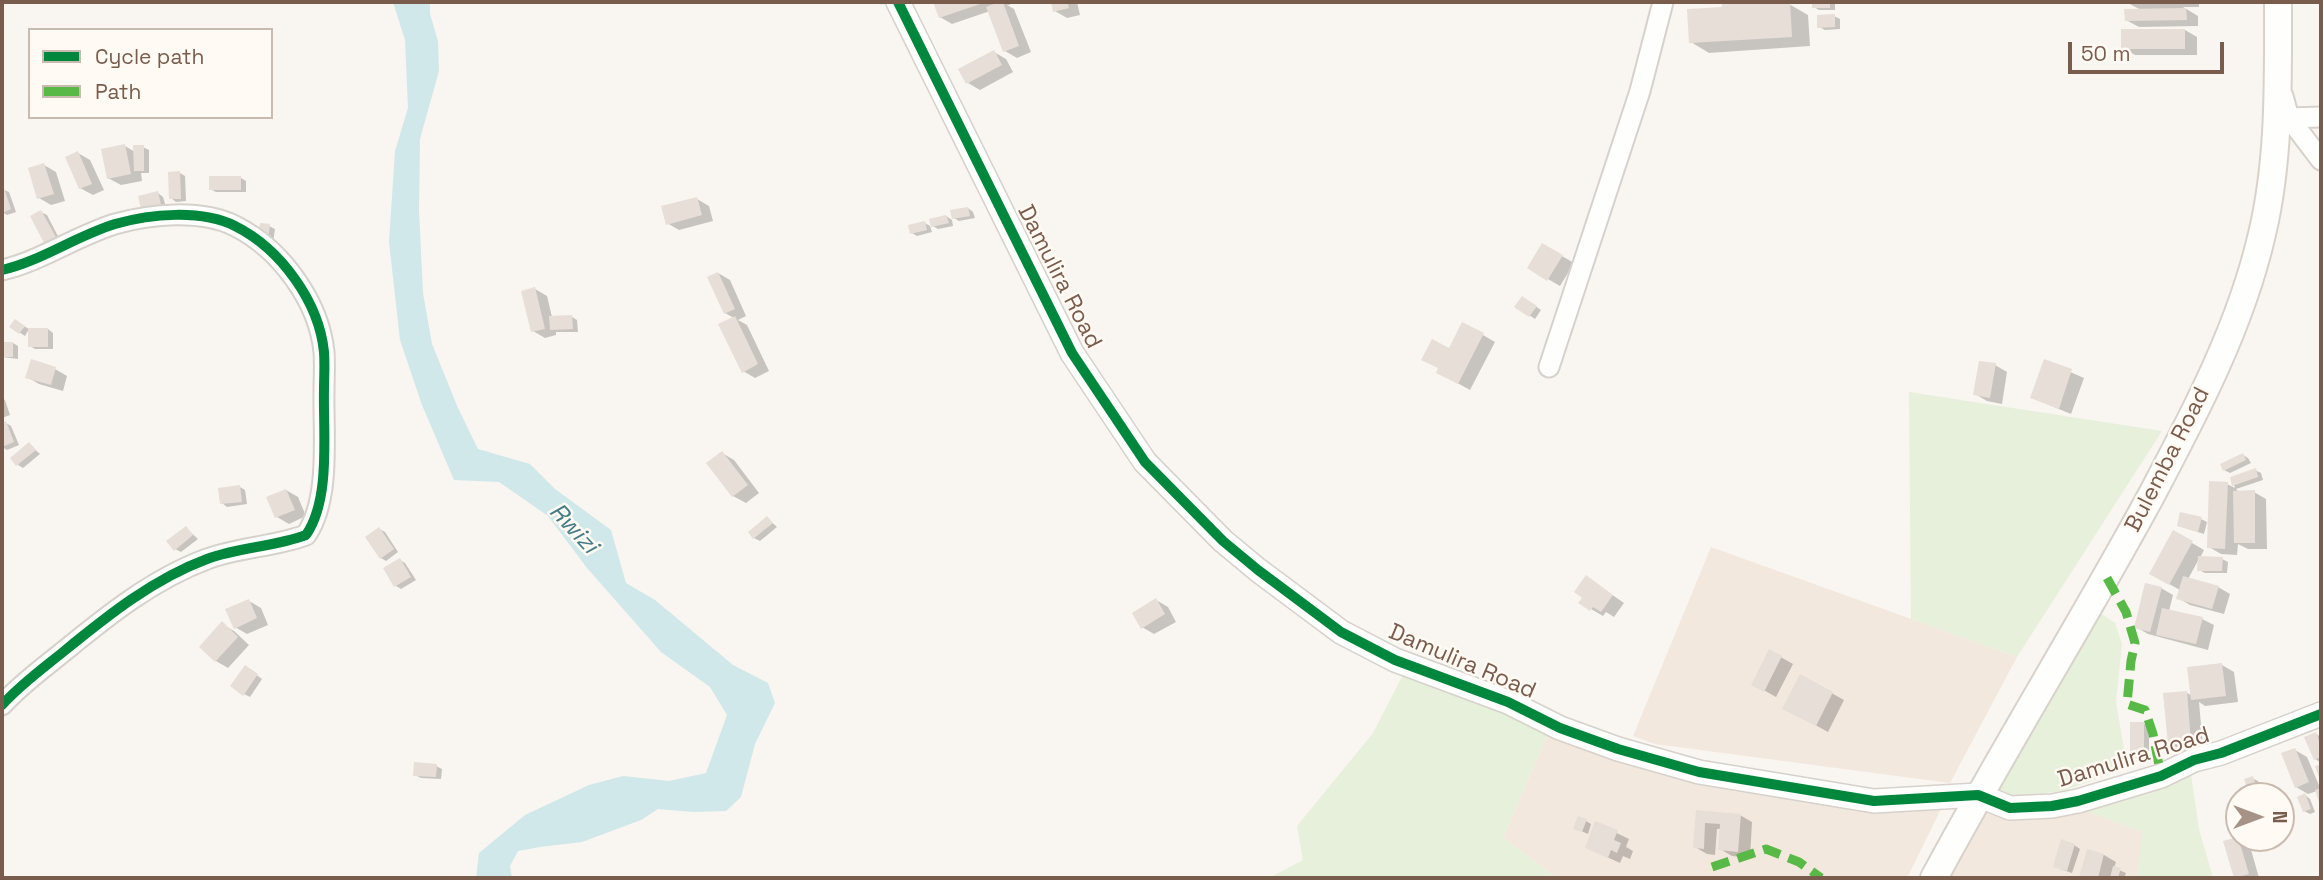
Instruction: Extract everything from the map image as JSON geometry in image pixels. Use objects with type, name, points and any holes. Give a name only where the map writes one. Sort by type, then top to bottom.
[{"type":"main road","name":"Bulemba Road","points":[[1934,878],[1978,794],[2106,578],[2188,428],[2219,358],[2262,234],[2273,165],[2278,71],[2278,2]]},
{"type":"street","name":"Damulira Road","points":[[898,2],[1072,353],[1145,462],[1223,541],[1341,632],[1395,660],[1508,702],[1560,728],[1618,749],[1699,772],[1874,801],[1978,794],[2010,808],[2052,806],[2078,801],[2161,776],[2194,760],[2221,754],[2321,714]]},
{"type":"street","points":[[1549,367],[1640,91],[1663,2]]},
{"type":"street","points":[[2278,71],[2288,118],[2321,159]]},
{"type":"street","points":[[2288,118],[2321,117]]},
{"type":"street","points":[[2,270],[116,224],[169,214],[211,219],[234,226],[260,243],[279,260],[309,304],[319,328],[324,353],[323,489],[319,513],[306,535],[292,541],[211,557],[169,575],[89,631],[14,691],[2,705]]},
{"type":"shaded area","points":[[1711,547],[2017,657],[1950,783],[1655,744],[1633,736]]},
{"type":"shaded area","points":[[1551,726],[1672,769],[1941,809],[1907,878],[1557,878],[1503,838]]},
{"type":"shaded area","points":[[2075,807],[2143,832],[2137,878],[1942,878],[1980,812]]},
{"type":"green space","points":[[1909,392],[2162,431],[2017,657],[1911,619]]},
{"type":"green space","points":[[2088,605],[2115,623],[2122,644],[2116,702],[2125,755],[2135,765],[2063,791],[2016,796],[1986,789]]},
{"type":"green space","points":[[1405,671],[1551,726],[1503,838],[1557,878],[1269,878],[1303,860],[1297,826],[1373,733]]},
{"type":"green space","points":[[2190,768],[2199,829],[2213,878],[2137,878],[2142,832],[2075,807]]},
{"type":"water","name":"Rwizi","points":[[393,2],[430,2],[430,14],[438,41],[439,71],[420,139],[419,210],[423,293],[432,344],[478,449],[530,464],[555,489],[611,530],[626,583],[655,600],[733,665],[768,683],[775,703],[755,744],[741,797],[726,811],[658,809],[641,820],[582,842],[518,851],[510,866],[512,878],[476,878],[479,853],[525,815],[589,785],[623,776],[669,781],[706,773],[727,715],[710,687],[661,652],[587,568],[548,516],[499,482],[454,480],[422,405],[400,340],[389,242],[395,151],[408,108],[405,40]]},
{"type":"building","points":[[933,2],[986,2],[939,18]]},
{"type":"building","points":[[1003,2],[1019,46],[1003,52],[986,7]]},
{"type":"building","points":[[1051,2],[1067,2],[1069,8],[1053,12]]},
{"type":"building","points":[[1722,2],[1790,2],[1792,37],[1689,43],[1687,9],[1722,7]]},
{"type":"building","points":[[1812,2],[1830,2],[1830,8],[1812,8]]},
{"type":"building","points":[[2186,8],[2187,20],[2125,21],[2124,9]]},
{"type":"building","points":[[1835,14],[1835,27],[1817,28],[1817,15]]},
{"type":"building","points":[[2121,29],[2185,29],[2185,49],[2121,49]]},
{"type":"building","points":[[994,50],[1002,65],[966,84],[958,69]]},
{"type":"building","points":[[125,144],[131,174],[107,179],[101,149]]},
{"type":"building","points":[[133,145],[144,145],[144,171],[134,171]]},
{"type":"building","points":[[78,151],[92,184],[79,189],[65,157]]},
{"type":"building","points":[[44,163],[54,194],[37,199],[28,168]]},
{"type":"building","points":[[180,171],[181,199],[169,199],[168,172]]},
{"type":"building","points":[[209,176],[241,176],[241,190],[209,190]]},
{"type":"building","points":[[2,182],[11,209],[2,213]]},
{"type":"building","points":[[158,191],[161,205],[141,209],[138,196]]},
{"type":"building","points":[[697,197],[702,215],[666,225],[661,206]]},
{"type":"building","points":[[968,207],[970,216],[952,219],[950,210]]},
{"type":"building","points":[[41,210],[57,239],[45,245],[30,216]]},
{"type":"building","points":[[946,215],[949,223],[931,227],[929,219]]},
{"type":"building","points":[[925,221],[927,230],[910,234],[908,225]]},
{"type":"building","points":[[260,223],[270,224],[268,241],[258,240]]},
{"type":"building","points":[[1542,243],[1563,255],[1547,281],[1527,268]]},
{"type":"building","points":[[718,272],[735,309],[724,314],[707,277]]},
{"type":"building","points":[[535,287],[545,329],[531,332],[521,291]]},
{"type":"building","points":[[1522,296],[1537,306],[1529,317],[1514,307]]},
{"type":"building","points":[[572,315],[573,329],[550,330],[549,316]]},
{"type":"building","points":[[735,316],[758,364],[742,373],[718,324]]},
{"type":"building","points":[[15,319],[25,326],[19,334],[9,327]]},
{"type":"building","points":[[1462,322],[1484,333],[1458,384],[1436,373],[1438,368],[1421,360],[1432,339],[1449,348]]},
{"type":"building","points":[[28,328],[48,328],[48,347],[28,347]]},
{"type":"building","points":[[2,342],[13,342],[13,357],[2,357]]},
{"type":"building","points":[[31,359],[56,367],[51,385],[25,378]]},
{"type":"building","points":[[2044,359],[2072,369],[2059,409],[2030,398]]},
{"type":"building","points":[[1979,361],[1996,363],[1990,398],[1973,395]]},
{"type":"building","points":[[6,421],[14,442],[2,447],[2,423]]},
{"type":"building","points":[[29,442],[36,450],[16,466],[10,458]]},
{"type":"building","points":[[722,451],[748,485],[732,497],[706,463]]},
{"type":"building","points":[[2243,453],[2246,460],[2223,471],[2220,464]]},
{"type":"building","points":[[2256,468],[2258,477],[2232,486],[2230,477]]},
{"type":"building","points":[[2209,481],[2228,482],[2225,549],[2207,548]]},
{"type":"building","points":[[240,485],[242,502],[220,504],[218,488]]},
{"type":"building","points":[[286,489],[295,510],[275,518],[266,497]]},
{"type":"building","points":[[2255,490],[2255,543],[2234,543],[2233,491]]},
{"type":"building","points":[[2180,512],[2202,517],[2198,532],[2177,526]]},
{"type":"building","points":[[767,516],[773,523],[753,539],[748,532]]},
{"type":"building","points":[[186,526],[193,535],[174,551],[166,541]]},
{"type":"building","points":[[379,527],[394,549],[380,559],[365,537]]},
{"type":"building","points":[[2173,530],[2193,541],[2169,585],[2149,574]]},
{"type":"building","points":[[2198,556],[2223,557],[2222,571],[2197,571]]},
{"type":"building","points":[[400,558],[411,577],[394,587],[383,568]]},
{"type":"building","points":[[1586,575],[1613,595],[1601,612],[1593,607],[1590,611],[1578,603],[1582,598],[1574,592]]},
{"type":"building","points":[[2183,576],[2219,586],[2212,609],[2176,599]]},
{"type":"building","points":[[2145,583],[2162,587],[2150,632],[2134,628]]},
{"type":"building","points":[[1156,598],[1165,614],[1141,629],[1132,613]]},
{"type":"building","points":[[249,599],[257,618],[234,629],[225,609]]},
{"type":"building","points":[[2162,608],[2203,617],[2196,644],[2156,635]]},
{"type":"building","points":[[222,621],[238,637],[215,662],[199,647]]},
{"type":"building","points":[[1769,649],[1782,656],[1764,692],[1751,685]]},
{"type":"building","points":[[2222,663],[2226,696],[2191,700],[2187,667]]},
{"type":"building","points":[[245,665],[258,674],[243,696],[230,686]]},
{"type":"building","points":[[1800,674],[1833,692],[1816,726],[1782,709]]},
{"type":"building","points":[[2187,691],[2191,742],[2168,744],[2163,693]]},
{"type":"building","points":[[2130,722],[2144,722],[2144,756],[2130,756]]},
{"type":"building","points":[[2316,732],[2321,746],[2321,757],[2314,760],[2304,737]]},
{"type":"building","points":[[2295,748],[2309,782],[2295,788],[2295,782],[2293,782],[2281,753]]},
{"type":"building","points":[[414,762],[437,764],[436,777],[413,776]]},
{"type":"building","points":[[2321,764],[2321,776],[2319,777],[2315,766]]},
{"type":"building","points":[[2253,776],[2255,782],[2245,782],[2244,779]]},
{"type":"building","points":[[2321,788],[2321,808],[2315,790]]},
{"type":"building","points":[[2305,793],[2311,809],[2303,812],[2297,797]]},
{"type":"building","points":[[1696,810],[1741,814],[1738,852],[1718,850],[1720,824],[1705,823],[1704,849],[1693,848]]},
{"type":"building","points":[[1578,816],[1587,819],[1582,832],[1573,829]]},
{"type":"building","points":[[1595,821],[1618,830],[1614,840],[1621,843],[1617,853],[1611,850],[1608,858],[1585,848]]},
{"type":"building","points":[[2061,839],[2075,844],[2067,871],[2053,867]]},
{"type":"building","points":[[2087,849],[2104,854],[2098,878],[2079,878]]},
{"type":"building","points":[[2226,852],[2242,852],[2249,874],[2234,878]]},
{"type":"building","points":[[2113,866],[2121,868],[2118,878],[2110,878]]},
{"type":"marked path","points":[[2107,578],[2126,612],[2135,643],[2127,704],[2145,710],[2153,734],[2161,776]]},
{"type":"marked path","points":[[1712,867],[1766,849],[1799,862],[1821,878]]},
{"type":"cycle path","points":[[898,2],[1072,353],[1145,462],[1223,541],[1258,570],[1341,632],[1395,660],[1508,702],[1560,728],[1618,749],[1699,772],[1874,801],[1978,795],[2010,808],[2052,806],[2078,801],[2161,776],[2194,760],[2221,753],[2321,714]]},
{"type":"cycle path","points":[[2,270],[31,261],[115,224],[159,216],[207,217],[235,226],[252,236],[282,263],[306,296],[321,333],[324,352],[324,465],[319,503],[306,535],[219,555],[168,577],[96,625],[31,677],[2,705]]}]
